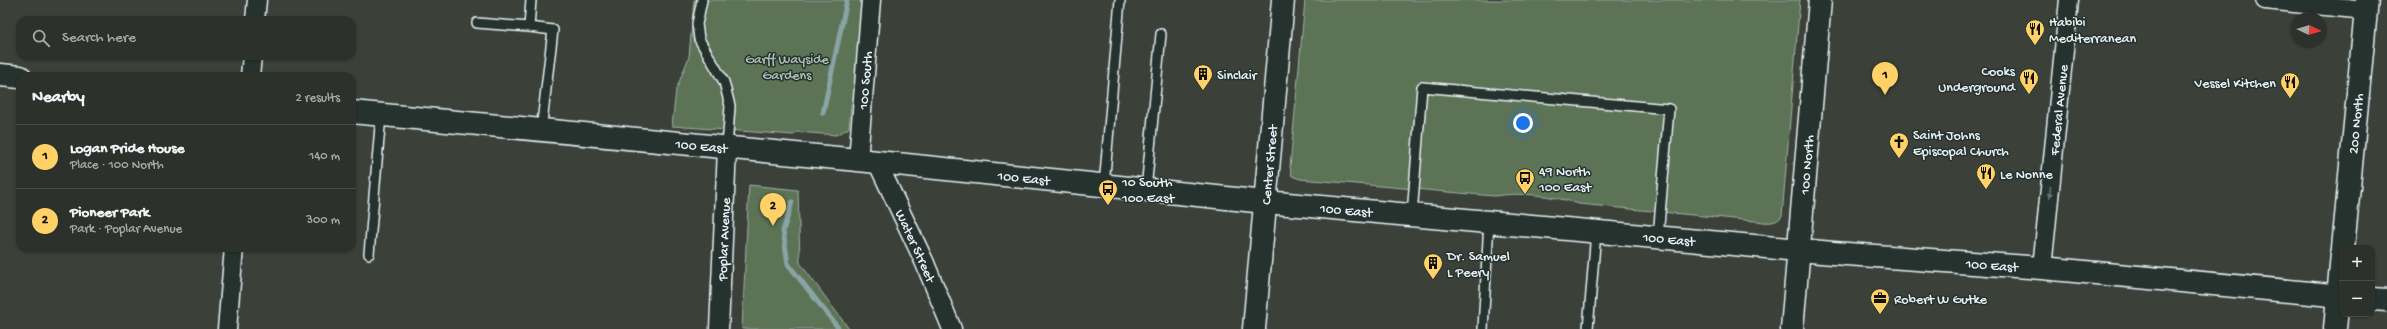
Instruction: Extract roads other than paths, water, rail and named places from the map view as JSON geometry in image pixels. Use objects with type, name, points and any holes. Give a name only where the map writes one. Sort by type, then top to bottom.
[{"type":"main road","name":"Center Street","points":[[1254,329],[1283,0]]},
{"type":"main road","name":"100 North","points":[[1792,329],[1820,0]]},
{"type":"main road","name":"200 North","points":[[2343,245],[2366,5]]},
{"type":"main road","points":[[0,75],[16,77]]},
{"type":"main road","name":"100 East","points":[[356,112],[858,161],[1146,191],[1799,250],[2042,268],[2339,296]]},
{"type":"main road","points":[[2375,298],[2387,300]]},
{"type":"main road","points":[[2335,329],[2339,303]]},
{"type":"street","points":[[255,16],[257,0]]},
{"type":"street","name":"100 South","points":[[858,161],[871,0]]},
{"type":"street","name":"Federal Avenue","points":[[2042,268],[2069,0]]},
{"type":"street","points":[[2265,0],[2366,5]]},
{"type":"street","points":[[250,72],[252,60]]},
{"type":"street","name":"Poplar Avenue","points":[[719,329],[735,150]]},
{"type":"street","name":"Water Street","points":[[858,161],[924,261],[952,329]]},
{"type":"street","points":[[227,329],[234,252]]},
{"type":"lane","points":[[529,27],[531,0]]},
{"type":"lane","points":[[702,0],[697,24],[700,39],[724,82],[730,106],[735,150]]},
{"type":"lane","points":[[1104,187],[1120,0]]},
{"type":"lane","points":[[477,23],[553,30],[541,131]]},
{"type":"lane","points":[[1146,191],[1161,34]]},
{"type":"lane","points":[[1412,215],[1422,87],[1500,93],[1669,109],[1658,237]]},
{"type":"lane","points":[[370,254],[381,115]]},
{"type":"lane","points":[[1483,329],[1489,222]]},
{"type":"lane","points":[[1588,329],[1596,232]]},
{"type":"waterway","points":[[823,113],[847,0]]},
{"type":"waterway","points":[[792,202],[783,231],[788,264],[839,329]]},
{"type":"place","name":"Habibi Mediterranean","points":[[2035,46]]},
{"type":"place","name":"Sinclair","points":[[1203,91]]},
{"type":"place","name":"Logan Pride House","points":[[1885,95]]},
{"type":"place","name":"Cooks Underground","points":[[2029,95]]},
{"type":"place","name":"Vessel Kitchen","points":[[2290,99]]},
{"type":"place","name":"Saint Johns Episcopal Church","points":[[1899,159]]},
{"type":"place","name":"Le Nonne","points":[[1986,190]]},
{"type":"place","name":"49 North 100 East","points":[[1525,195]]},
{"type":"place","name":"10 South 100 East","points":[[1108,206]]},
{"type":"place","name":"Pioneer Park","points":[[773,226]]},
{"type":"place","name":"Dr. Samuel L Peery","points":[[1433,280]]},
{"type":"place","name":"Robert W Gutke","points":[[1880,315]]},
{"type":"park label","name":"Garff Wayside Gardens","points":[[787,66]]}]
